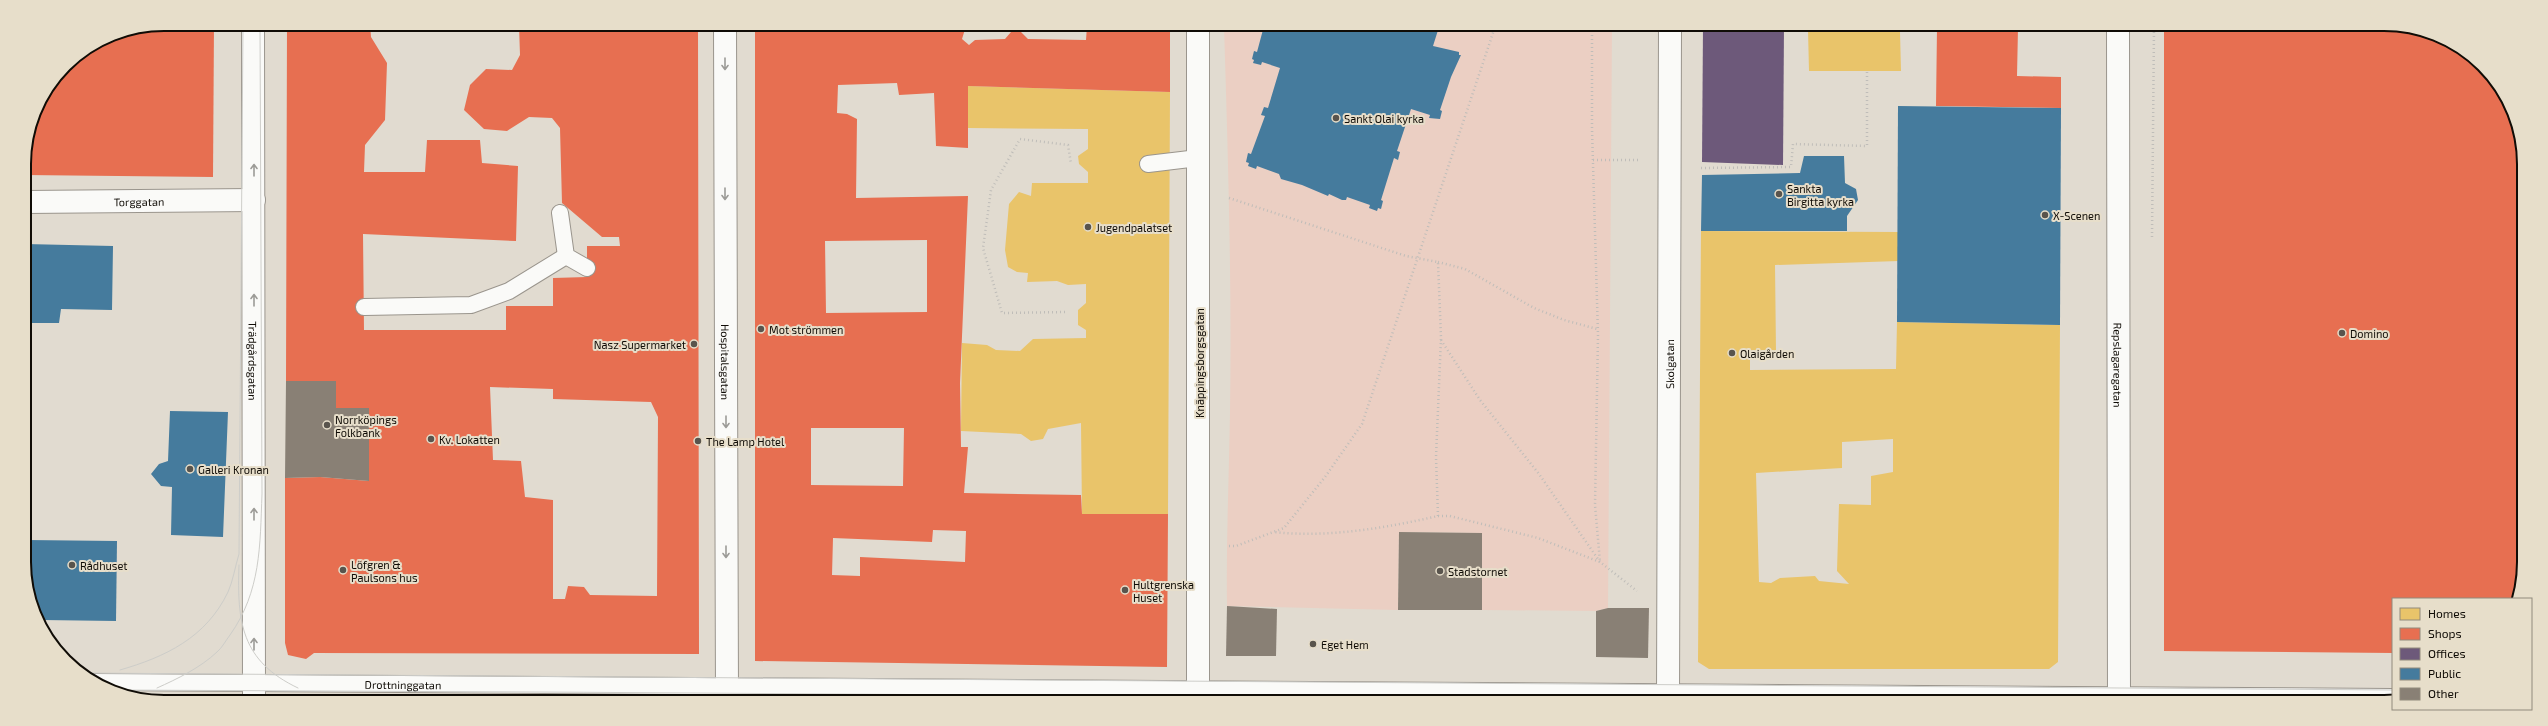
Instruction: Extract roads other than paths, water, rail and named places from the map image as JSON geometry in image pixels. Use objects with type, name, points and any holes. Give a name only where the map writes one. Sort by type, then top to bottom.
[{"type":"street","name":"Trädgårdsgatan","points":[[253,31],[254,690]]},
{"type":"street","name":"Hospitalsgatan","points":[[725,31],[726,692]]},
{"type":"street","name":"Knäppingsborgsgatan","points":[[1198,31],[1198,694]]},
{"type":"street","name":"Skolgatan","points":[[1668,695],[1670,31]]},
{"type":"street","name":"Repslagaregatan","points":[[2118,31],[2119,695]]},
{"type":"street","name":"Torggatan","points":[[31,202],[254,200]]},
{"type":"lane","points":[[1148,164],[1198,158]]},
{"type":"lane","points":[[560,213],[566,256]]},
{"type":"lane","points":[[566,256],[587,268]]},
{"type":"lane","points":[[364,307],[471,305],[509,291],[566,256]]},
{"type":"lane","name":"Drottninggatan","points":[[109,683],[254,690],[1433,695]]},
{"type":"tram line","points":[[120,670],[137,665],[168,652],[183,643],[208,622],[219,608],[228,592],[239,554],[243,31]]},
{"type":"tram line","points":[[157,688],[196,668],[221,648],[248,602],[257,568],[261,532],[262,494],[260,31]]},
{"type":"tram line","points":[[239,565],[239,604],[246,638],[264,665],[279,677],[298,688]]},
{"type":"tram line","points":[[90,673],[2392,690]]},
{"type":"tram line","points":[[129,690],[989,695]]},
{"type":"place","name":"Sankt Olai kyrka","points":[[1336,118]]},
{"type":"place","name":"Sankta Birgitta kyrka","points":[[1779,194]]},
{"type":"place","name":"X-Scenen","points":[[2045,215]]},
{"type":"place","name":"Jugendpalatset","points":[[1088,227]]},
{"type":"place","name":"Mot strömmen","points":[[761,329]]},
{"type":"place","name":"Domino","points":[[2342,333]]},
{"type":"place","name":"Nasz Supermarket","points":[[694,344]]},
{"type":"place","name":"Olaigården","points":[[1732,353]]},
{"type":"place","name":"Norrköpings Folkbank","points":[[327,425]]},
{"type":"place","name":"Kv. Lokatten","points":[[431,439]]},
{"type":"place","name":"The Lamp Hotel","points":[[698,441]]},
{"type":"place","name":"Galleri Kronan","points":[[190,469]]},
{"type":"place","name":"Rådhuset","points":[[72,565]]},
{"type":"place","name":"Löfgren & Paulsons hus","points":[[343,570]]},
{"type":"place","name":"Stadstornet","points":[[1440,571]]},
{"type":"place","name":"Hultgrenska Huset","points":[[1125,590]]},
{"type":"place","name":"Eget Hem","points":[[1313,644]]}]
